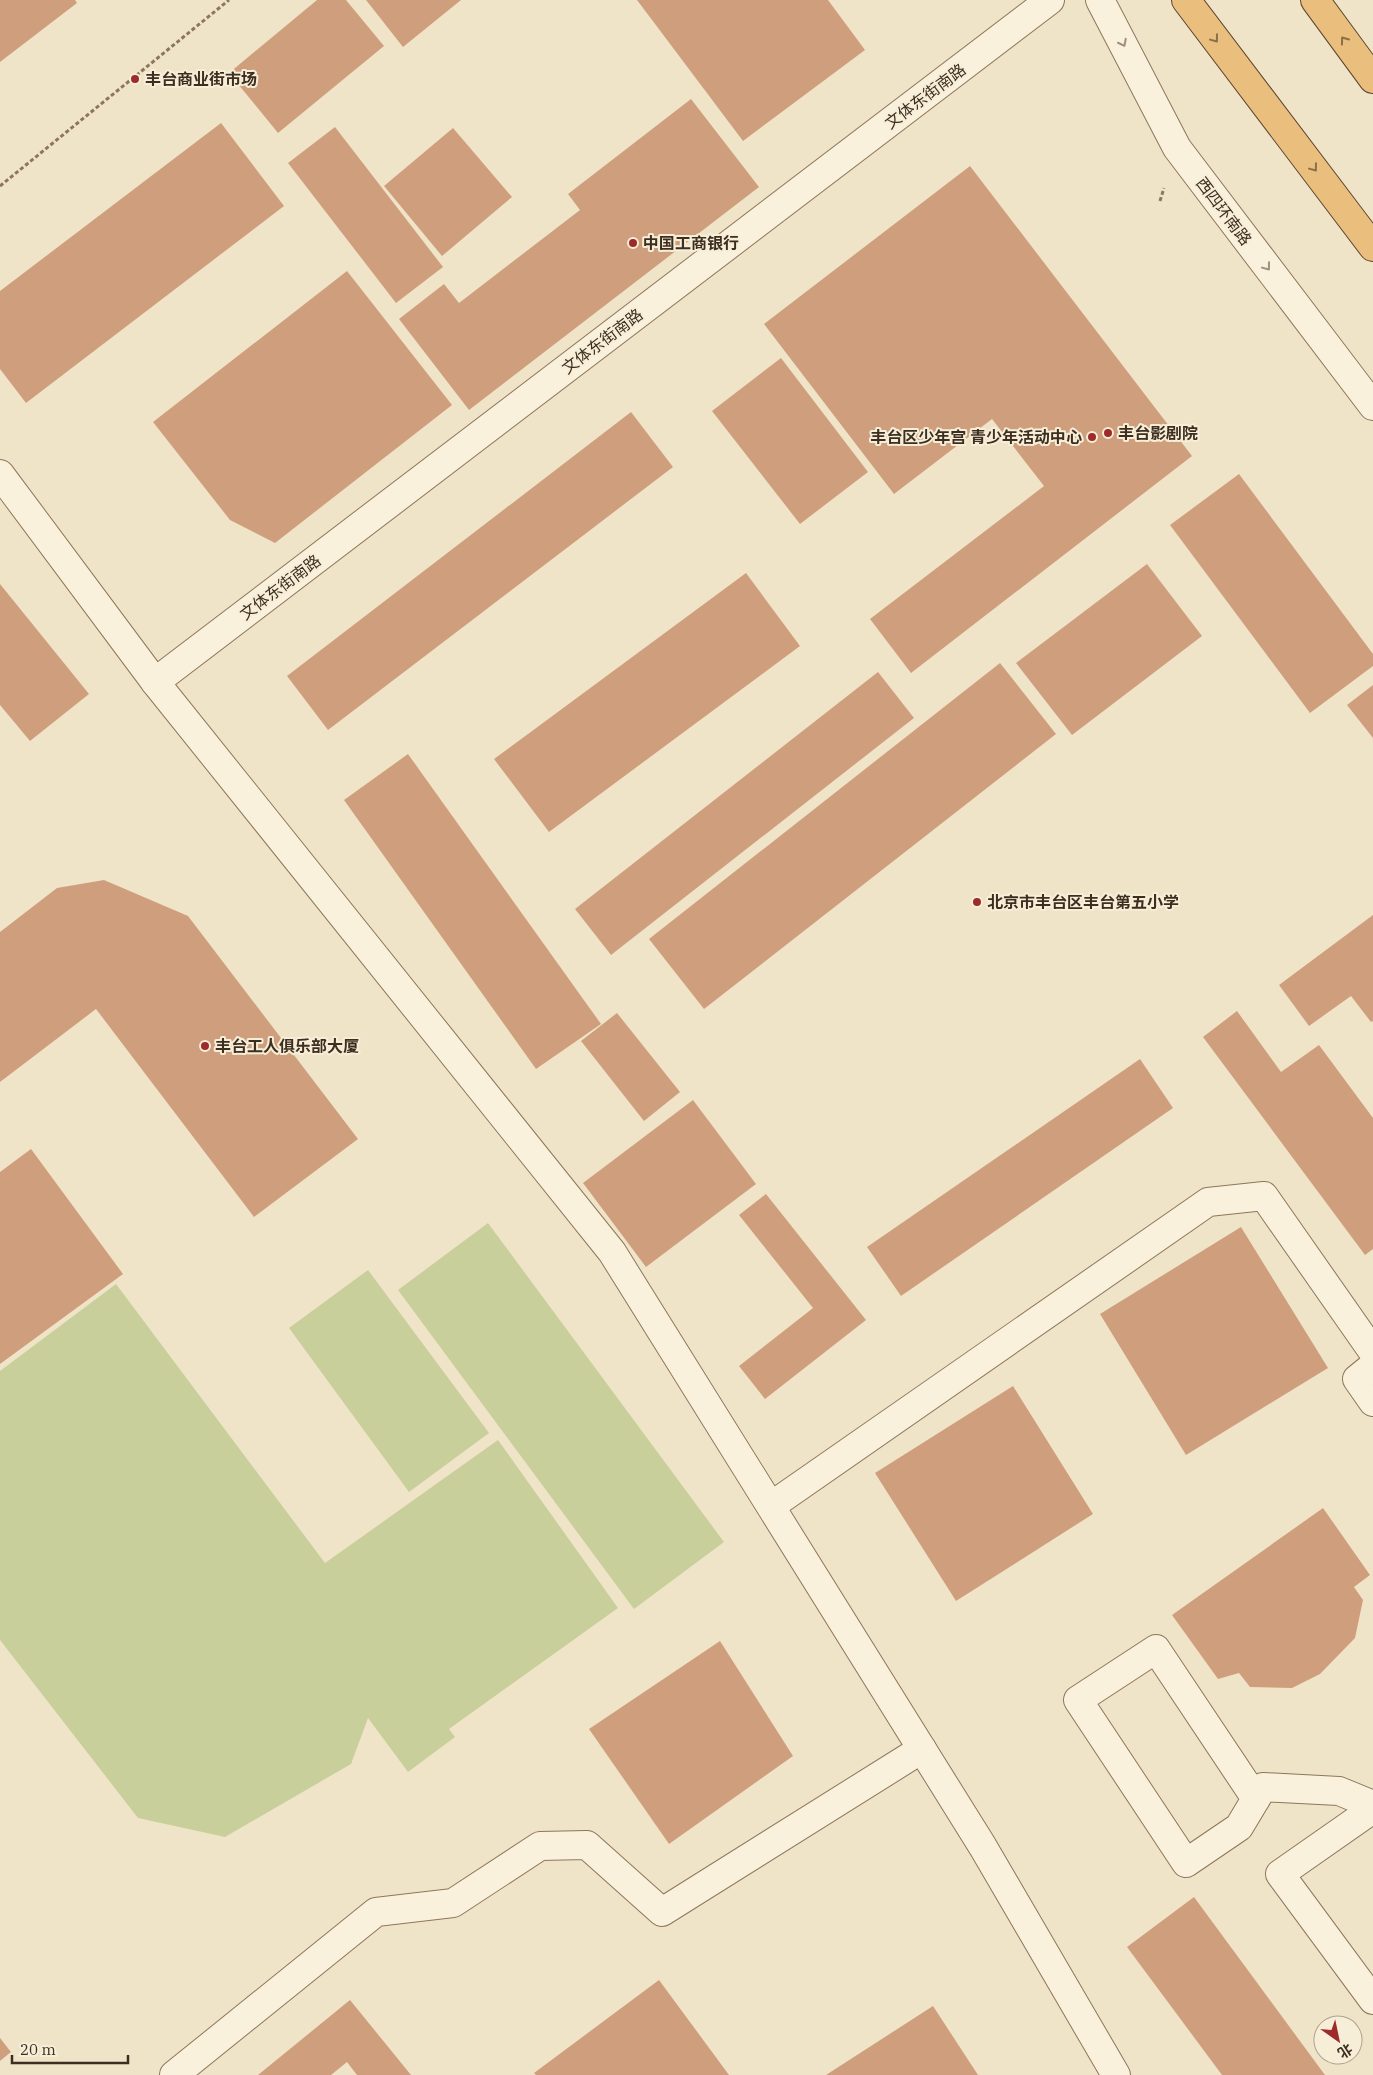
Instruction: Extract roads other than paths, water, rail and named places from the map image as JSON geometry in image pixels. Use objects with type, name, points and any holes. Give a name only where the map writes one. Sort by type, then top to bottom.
[{"type":"highway","points":[[1186,0],[1373,247]]},
{"type":"highway","points":[[1315,0],[1373,79]]},
{"type":"street","name":"文体东街南路","points":[[155,682],[1050,0]]},
{"type":"street","name":"西四环南路","points":[[1100,0],[1177,148],[1373,406]]},
{"type":"street","points":[[0,474],[155,682],[612,1252],[922,1749],[1116,2075]]},
{"type":"street","points":[[771,1506],[1208,1202],[1264,1196],[1373,1352]]},
{"type":"street","points":[[1373,1366],[1357,1379],[1373,1402]]},
{"type":"street","points":[[1256,1799],[1156,1649],[1078,1700],[1186,1863],[1239,1828],[1256,1799],[1263,1787],[1339,1791],[1373,1805]]},
{"type":"street","points":[[174,2075],[376,1912],[454,1903],[540,1846],[587,1844],[662,1912],[922,1749]]},
{"type":"street","points":[[1373,1809],[1280,1874],[1373,2000]]},
{"type":"place","name":"丰台商业街市场","points":[[135,79]]},
{"type":"place","name":"中国工商银行","points":[[633,243]]},
{"type":"place","name":"丰台影剧院","points":[[1108,433]]},
{"type":"place","name":"丰台区少年宫 青少年活动中心","points":[[1092,437]]},
{"type":"place","name":"北京市丰台区丰台第五小学","points":[[977,902]]},
{"type":"place","name":"丰台工人俱乐部大厦","points":[[205,1046]]}]
